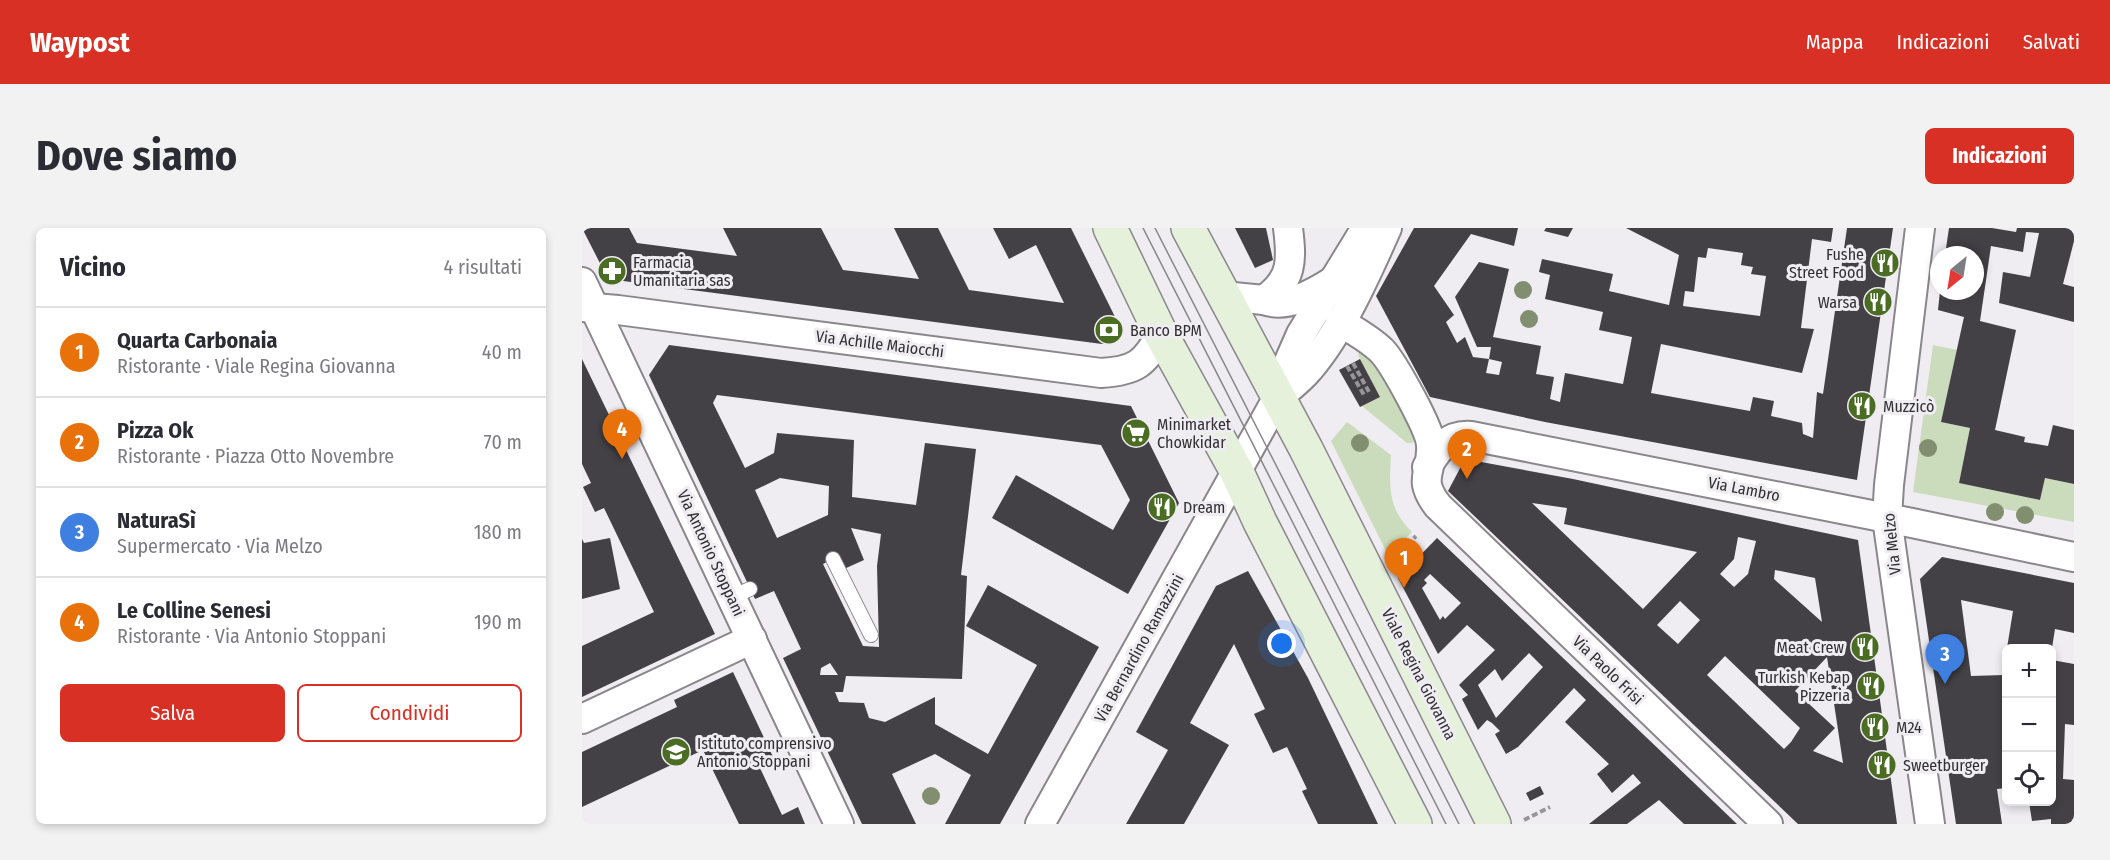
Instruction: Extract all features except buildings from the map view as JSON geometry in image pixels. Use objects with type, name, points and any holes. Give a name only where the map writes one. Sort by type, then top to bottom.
[{"type":"street","points":[[1110,228],[1161,334],[1237,472],[1260,522],[1415,824]]},
{"type":"street","points":[[1188,228],[1223,296],[1270,302],[1296,300],[1333,281]]},
{"type":"street","points":[[1264,300],[1280,288],[1288,272],[1291,258],[1288,228]]},
{"type":"street","points":[[1278,397],[1293,350],[1366,228]]},
{"type":"street","points":[[1278,397],[1309,369],[1340,322],[1387,228]]},
{"type":"street","name":"Via Melzo","points":[[1920,228],[1891,464],[1887,518],[1930,824]]},
{"type":"street","name":"Viale Regina Giovanna","points":[[1223,296],[1509,822]]},
{"type":"street","name":"Via Achille Maiocchi","points":[[586,299],[1101,373],[1120,372],[1144,361],[1161,334]]},
{"type":"street","name":"Via Antonio Stoppani","points":[[586,299],[741,593],[752,639],[840,824]]},
{"type":"street","name":"Via Paolo Frisi","points":[[1340,322],[1368,339],[1388,358],[1430,438],[1431,456],[1426,481],[1430,494],[1449,517],[1768,824]]},
{"type":"street","name":"Via Bernardino Ramazzini","points":[[1040,824],[1278,397]]},
{"type":"street","name":"Via Lambro","points":[[1427,467],[1446,442],[1457,436],[1471,436],[2074,557]]},
{"type":"street","points":[[582,718],[752,639]]},
{"type":"lane","points":[[833,559],[871,635]]},
{"type":"path","points":[[1353,363],[1369,392]]},
{"type":"path","points":[[1347,366],[1364,395]]},
{"type":"path","points":[[1395,558],[1416,536]]},
{"type":"path","points":[[1509,822],[1550,807]]},
{"type":"green space","points":[[1364,345],[1377,357],[1415,439],[1412,443],[1407,443],[1362,406],[1380,397],[1358,355]]},
{"type":"green space","points":[[1933,345],[1957,350],[1941,422],[1970,428],[1959,483],[2040,500],[2045,478],[2074,484],[2074,522],[1913,492]]},
{"type":"green space","points":[[1347,422],[1391,455],[1390,487],[1394,506],[1398,515],[1412,532],[1388,555],[1331,441]]},
{"type":"tram line","points":[[1143,228],[1446,824]]},
{"type":"tram line","points":[[1155,228],[1459,824]]},
{"type":"place","name":"Fushe Street Food","points":[[1885,263]]},
{"type":"place","name":"Farmacia Umanitaria sas","points":[[612,271]]},
{"type":"place","name":"Warsa","points":[[1878,302]]},
{"type":"place","name":"Banco BPM","points":[[1109,330]]},
{"type":"place","name":"Muzzicò","points":[[1862,406]]},
{"type":"place","name":"Minimarket Chowkidar","points":[[1136,433]]},
{"type":"place","name":"Le Colline Senesi","points":[[622,459]]},
{"type":"place","name":"Pizza Ok","points":[[1467,479]]},
{"type":"place","name":"Dream","points":[[1162,507]]},
{"type":"place","name":"Quarta Carbonaia","points":[[1404,588]]},
{"type":"place","name":"Meat Crew","points":[[1865,647]]},
{"type":"place","name":"NaturaSì","points":[[1945,684]]},
{"type":"place","name":"Turkish Kebap Pizzeria","points":[[1871,686]]},
{"type":"place","name":"M24","points":[[1875,727]]},
{"type":"place","name":"Istituto comprensivo Antonio Stoppani","points":[[676,752]]},
{"type":"place","name":"Sweetburger","points":[[1882,765]]}]
